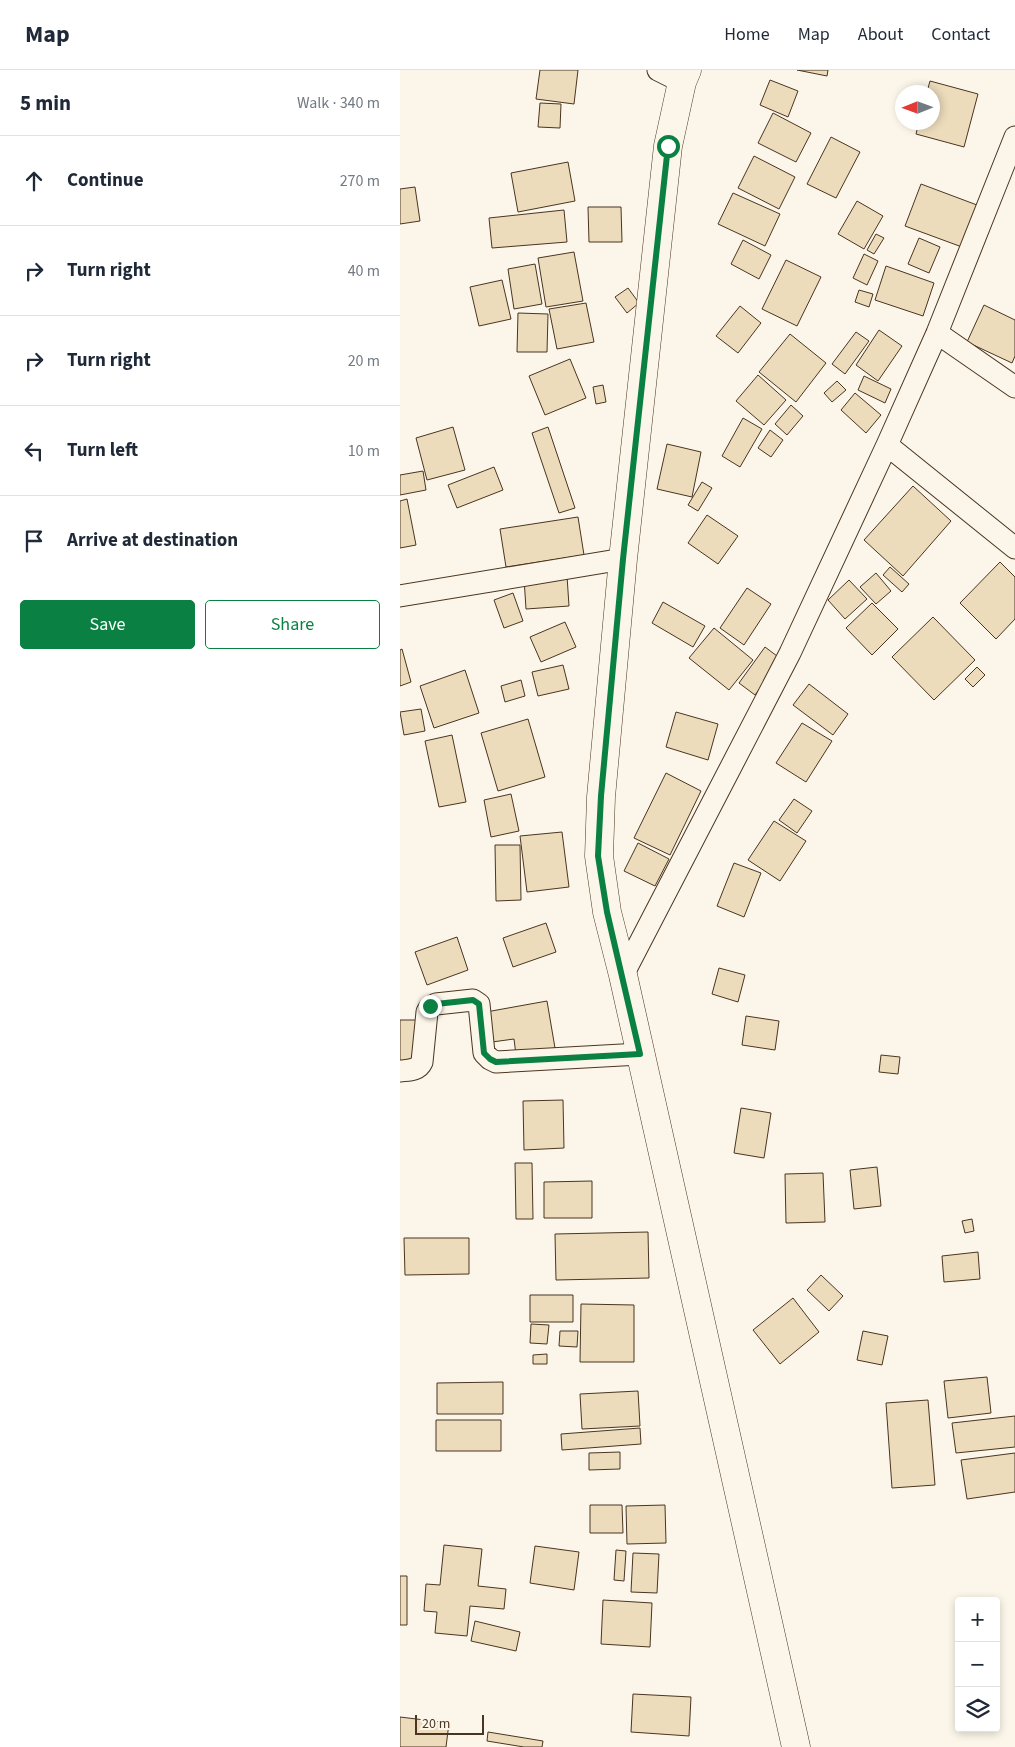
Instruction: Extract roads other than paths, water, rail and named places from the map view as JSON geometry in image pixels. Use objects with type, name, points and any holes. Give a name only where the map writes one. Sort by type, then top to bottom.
[{"type":"street","points":[[676,74],[623,559],[601,796],[598,856],[607,912],[623,975],[796,1747]]},
{"type":"street","points":[[623,975],[790,653],[937,333],[1015,137]]},
{"type":"street","points":[[937,333],[1015,387]]},
{"type":"street","points":[[887,445],[1015,548]]},
{"type":"street","points":[[400,596],[623,559]]},
{"type":"street","points":[[400,1071],[415,1069],[422,1062],[427,1012],[430,1006],[473,1000],[479,1004],[484,1053],[496,1062],[640,1054]]}]
